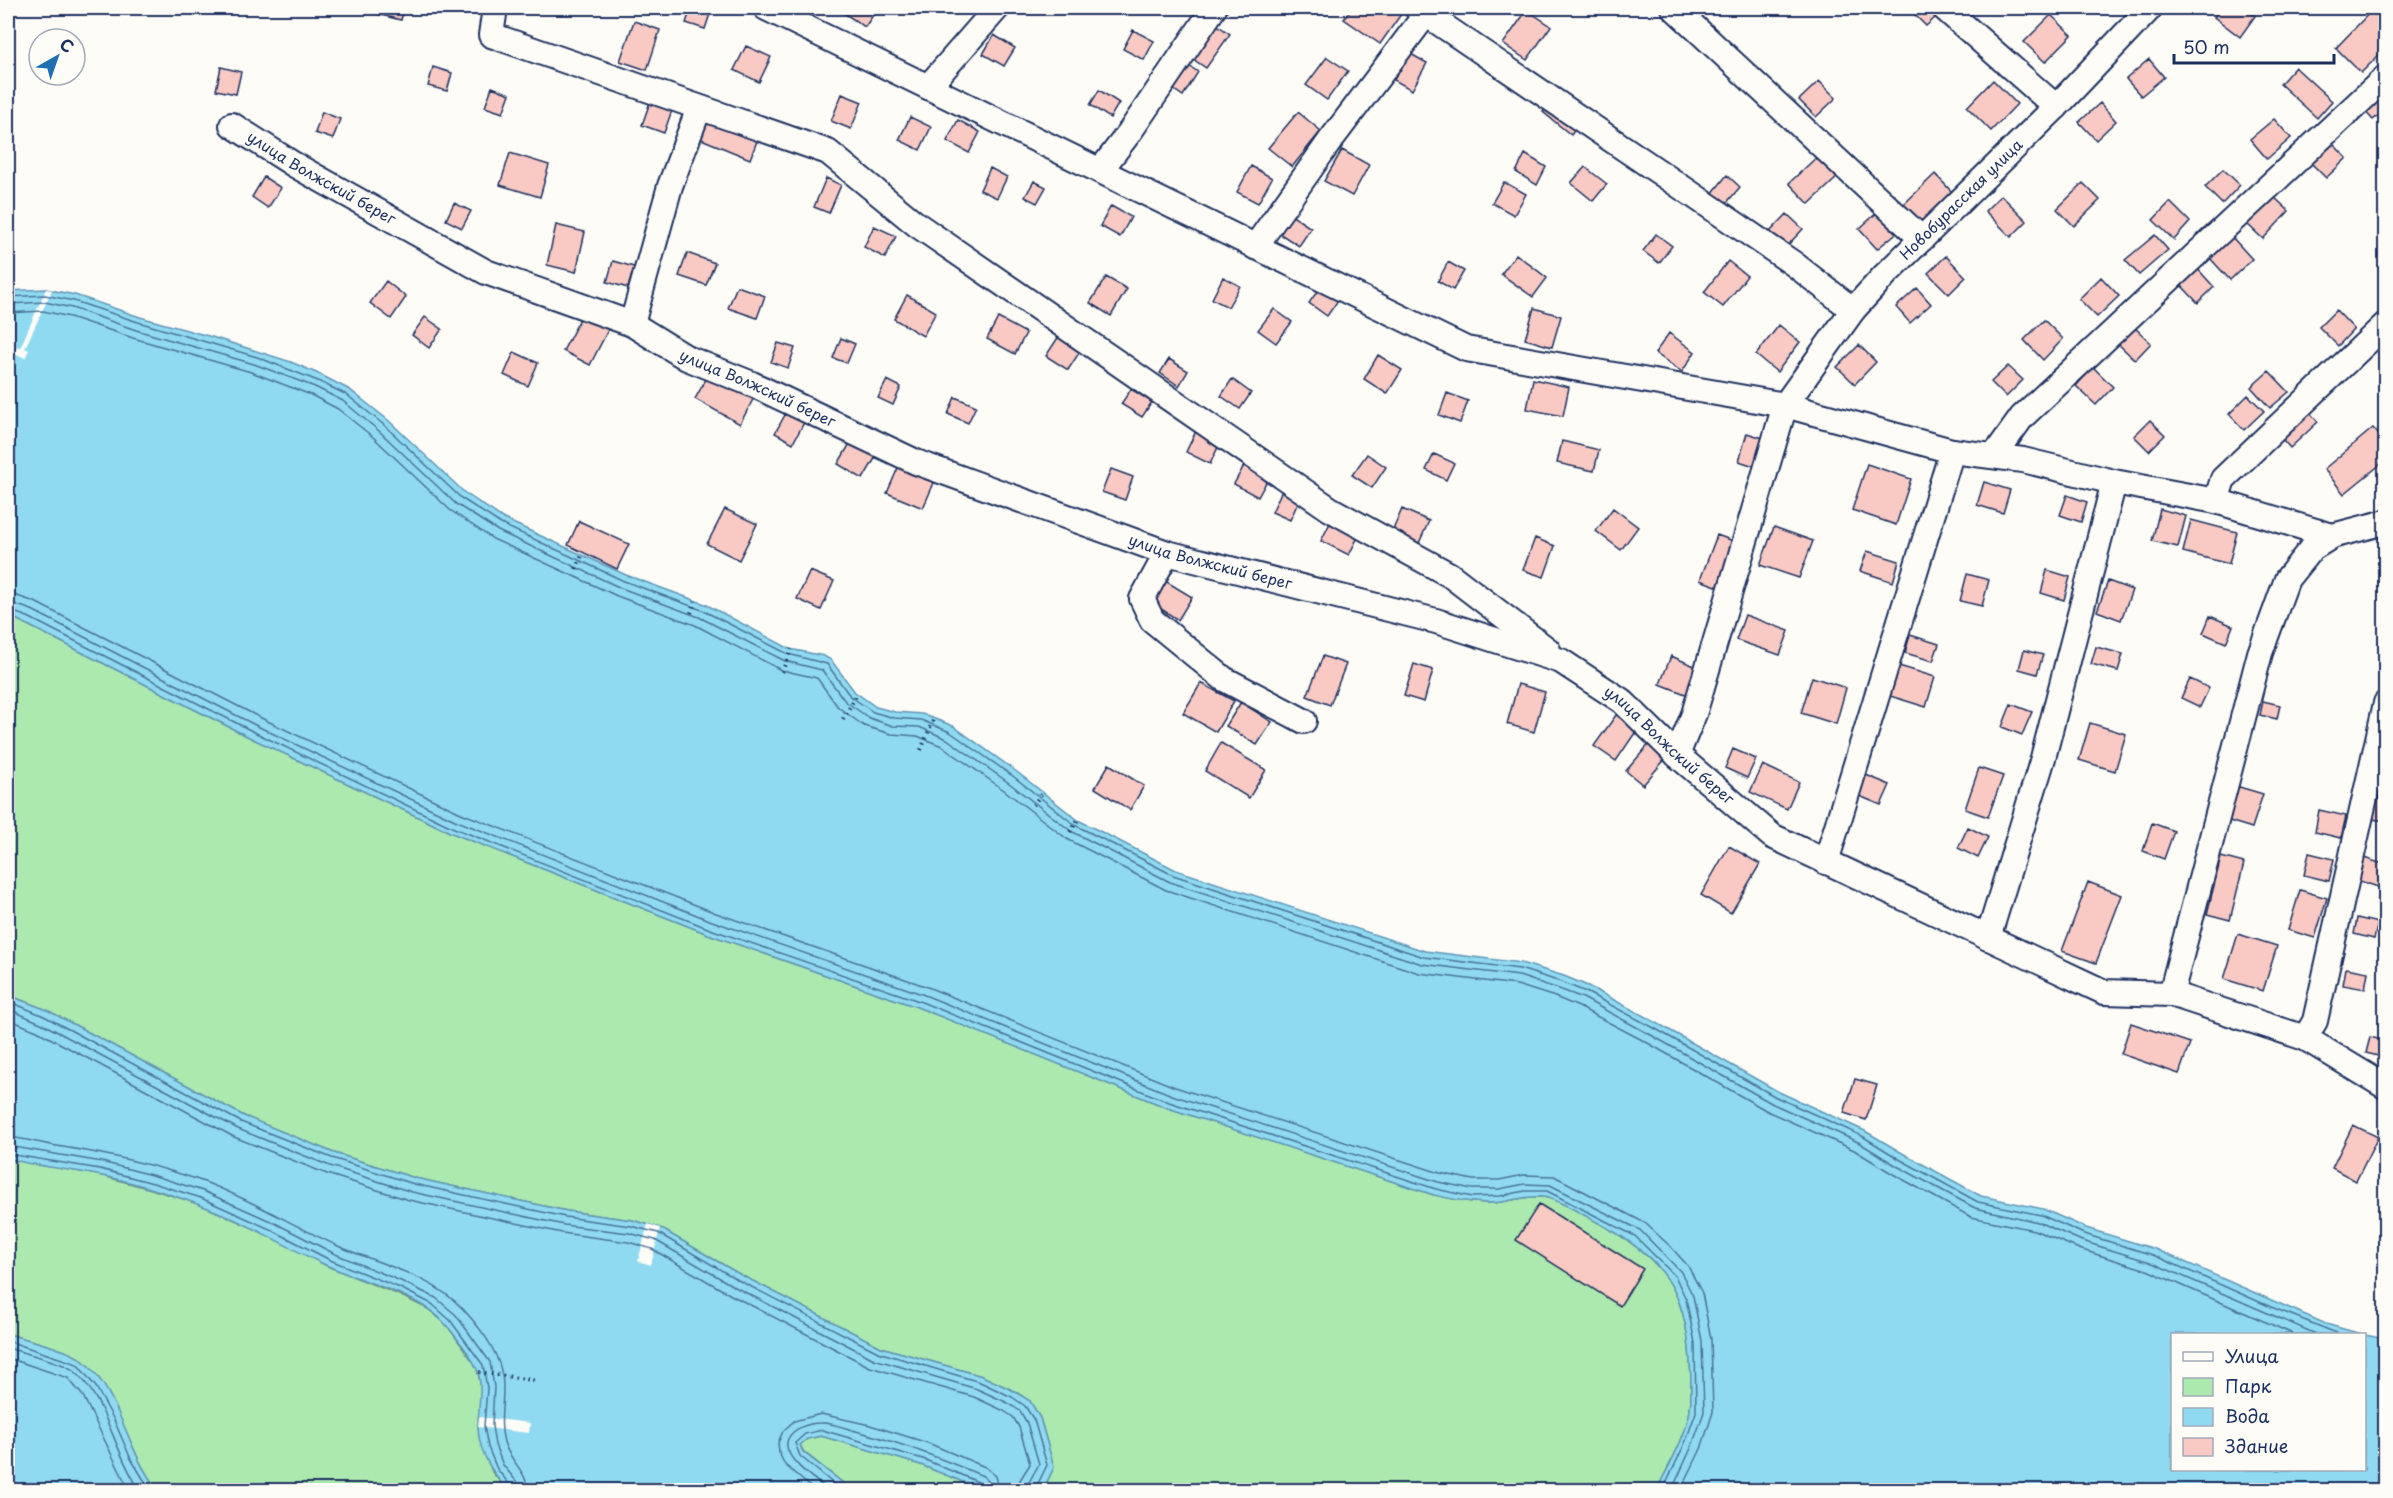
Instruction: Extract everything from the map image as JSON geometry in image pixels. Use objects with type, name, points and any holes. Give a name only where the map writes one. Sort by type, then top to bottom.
[{"type":"street","points":[[495,8],[491,35],[828,152],[936,238],[1329,509],[1450,575],[1561,661]]},
{"type":"street","points":[[766,8],[1466,349],[1785,405],[1952,451],[2023,460],[2114,482],[2216,501],[2332,536]]},
{"type":"street","points":[[928,87],[997,8]]},
{"type":"street","points":[[1100,171],[1129,133],[1214,8]]},
{"type":"street","points":[[1674,8],[1922,239]]},
{"type":"street","points":[[1944,8],[2056,107]]},
{"type":"street","name":"Новобурасская улица","points":[[1677,754],[1694,714],[1785,405],[1853,310],[2056,107],[2150,8]]},
{"type":"street","points":[[1255,247],[1421,11],[1564,105],[1794,264],[1853,310]]},
{"type":"street","points":[[1994,456],[2022,417],[2385,77]]},
{"type":"street","points":[[632,324],[670,186],[699,108]]},
{"type":"street","name":"улица Волжский берег","points":[[232,125],[293,164],[486,272],[632,324],[687,358],[752,384],[916,462],[1167,553],[1436,621],[1561,661],[1622,701],[1677,754],[1772,836],[2104,992],[2171,994],[2305,1038],[2385,1087]]},
{"type":"street","points":[[2216,501],[2223,478],[2385,324]]},
{"type":"street","points":[[1826,862],[1952,451]]},
{"type":"street","points":[[1988,938],[2043,758],[2114,482]]},
{"type":"street","points":[[2171,994],[2260,653],[2287,579],[2311,549],[2332,536],[2385,522]]},
{"type":"street","points":[[1167,553],[1142,599],[1152,620],[1224,679],[1304,721]]},
{"type":"street","points":[[2305,1038],[2315,1022],[2385,703]]},
{"type":"path","points":[[576,569],[582,555]]},
{"type":"path","points":[[691,613],[695,601]]},
{"type":"path","points":[[782,672],[790,649]]},
{"type":"path","points":[[843,719],[857,694]]},
{"type":"path","points":[[921,750],[934,718]]},
{"type":"path","points":[[1033,805],[1043,792]]},
{"type":"path","points":[[1070,832],[1078,820]]},
{"type":"path","points":[[479,1372],[538,1380]]},
{"type":"green space","points":[[8,615],[251,738],[452,833],[708,934],[917,1007],[1168,1108],[1434,1195],[1485,1203],[1543,1197],[1574,1209],[1625,1238],[1657,1265],[1677,1296],[1683,1315],[1690,1360],[1690,1410],[1681,1441],[1657,1490],[1039,1490],[1047,1482],[1054,1467],[1040,1418],[1030,1401],[1014,1391],[982,1376],[881,1347],[741,1275],[660,1228],[632,1220],[567,1211],[415,1178],[334,1153],[244,1116],[47,1010],[8,995]]},
{"type":"green space","points":[[8,1159],[99,1175],[199,1204],[269,1235],[327,1266],[428,1309],[446,1324],[477,1367],[481,1388],[478,1427],[492,1472],[507,1490],[158,1490],[147,1475],[114,1405],[95,1373],[76,1356],[8,1334]]},
{"type":"green space","points":[[821,1436],[921,1465],[983,1490],[852,1490],[804,1452],[800,1445],[807,1439]]},
{"type":"water","points":[[46,289],[75,295],[291,362],[321,375],[350,390],[388,420],[465,493],[504,519],[626,575],[705,604],[790,649],[824,656],[831,660],[855,692],[876,707],[895,712],[922,714],[953,726],[1078,820],[1176,870],[1425,951],[1521,963],[1564,976],[1588,986],[1657,1023],[1779,1092],[1865,1131],[1981,1196],[2043,1209],[2086,1228],[2155,1249],[2326,1324],[2358,1333],[2171,1333],[2171,1471],[2366,1471],[2366,1335],[2385,1339],[2385,1490],[1657,1490],[1681,1441],[1690,1410],[1690,1360],[1683,1315],[1677,1296],[1657,1265],[1625,1238],[1574,1209],[1543,1197],[1485,1203],[1434,1195],[1168,1108],[917,1007],[708,934],[452,833],[251,738],[8,615],[8,291]]},
{"type":"water","points":[[8,995],[47,1010],[244,1116],[334,1153],[415,1178],[567,1211],[632,1220],[660,1228],[741,1275],[881,1347],[982,1376],[1014,1391],[1030,1401],[1040,1418],[1054,1467],[1047,1482],[1039,1490],[983,1490],[921,1465],[821,1436],[807,1439],[800,1445],[803,1452],[852,1490],[507,1490],[491,1468],[480,1444],[478,1426],[480,1384],[476,1366],[451,1330],[428,1309],[392,1291],[328,1266],[214,1210],[122,1180],[8,1159]]},
{"type":"water","points":[[8,1334],[76,1356],[95,1373],[115,1405],[147,1475],[158,1490],[8,1490]]},
{"type":"pier","points":[[46,289],[52,290],[25,348],[29,350],[25,358],[14,353],[17,346],[20,348]]},
{"type":"pier","points":[[648,1224],[660,1228],[651,1265],[638,1261]]},
{"type":"pier","points":[[479,1417],[530,1423],[529,1433],[478,1427]]},
{"type":"building","points":[[353,8],[404,8],[401,20]]},
{"type":"building","points":[[691,8],[712,8],[705,29],[686,23]]},
{"type":"building","points":[[836,8],[878,8],[865,27]]},
{"type":"building","points":[[1352,8],[1401,8],[1404,10],[1380,44],[1344,19]]},
{"type":"building","points":[[1924,8],[1945,9],[1926,26],[1915,15]]},
{"type":"building","points":[[2221,8],[2243,8],[2255,16],[2240,37],[2214,17]]},
{"type":"building","points":[[2373,9],[2386,21],[2386,48],[2361,73],[2336,48]]},
{"type":"building","points":[[1527,10],[1551,26],[1527,60],[1503,44]]},
{"type":"building","points":[[2051,15],[2072,35],[2045,62],[2024,42]]},
{"type":"building","points":[[1210,20],[1230,34],[1206,68],[1187,55]]},
{"type":"building","points":[[634,21],[660,30],[647,70],[620,61]]},
{"type":"building","points":[[1133,30],[1154,41],[1144,60],[1123,49]]},
{"type":"building","points":[[994,35],[1015,48],[1004,66],[983,54]]},
{"type":"building","points":[[746,46],[771,57],[759,82],[734,70]]},
{"type":"building","points":[[1409,53],[1427,63],[1412,90],[1394,80]]},
{"type":"building","points":[[1327,57],[1348,71],[1327,100],[1306,85]]},
{"type":"building","points":[[2149,59],[2164,77],[2141,96],[2126,79]]},
{"type":"building","points":[[1183,62],[1198,72],[1183,96],[1167,85]]},
{"type":"building","points":[[221,67],[241,72],[236,94],[216,90]]},
{"type":"building","points":[[433,67],[452,73],[447,91],[428,86]]},
{"type":"building","points":[[2295,67],[2332,101],[2317,118],[2280,84]]},
{"type":"building","points":[[1993,80],[2017,104],[1991,131],[1967,107]]},
{"type":"building","points":[[1819,81],[1836,98],[1816,117],[1799,100]]},
{"type":"building","points":[[492,87],[510,94],[503,113],[485,107]]},
{"type":"building","points":[[1099,90],[1119,103],[1110,118],[1090,105]]},
{"type":"building","points":[[2382,93],[2386,97],[2386,109],[2373,120],[2363,109]]},
{"type":"building","points":[[842,94],[862,102],[851,129],[831,121]]},
{"type":"building","points":[[1551,101],[1580,123],[1571,135],[1543,112]]},
{"type":"building","points":[[650,102],[672,110],[664,133],[642,125]]},
{"type":"building","points":[[2100,103],[2116,121],[2096,140],[2079,122]]},
{"type":"building","points":[[322,112],[340,119],[333,139],[315,133]]},
{"type":"building","points":[[1298,112],[1321,131],[1292,167],[1268,148]]},
{"type":"building","points":[[704,113],[759,136],[750,159],[694,136]]},
{"type":"building","points":[[910,117],[931,127],[920,150],[899,140]]},
{"type":"building","points":[[2274,119],[2291,138],[2267,159],[2250,139]]},
{"type":"building","points":[[958,120],[980,132],[969,153],[947,141]]},
{"type":"building","points":[[2331,142],[2347,158],[2326,178],[2310,162]]},
{"type":"building","points":[[1342,150],[1369,165],[1352,196],[1324,181]]},
{"type":"building","points":[[510,153],[549,165],[540,197],[500,185]]},
{"type":"building","points":[[1525,154],[1546,167],[1537,185],[1516,172]]},
{"type":"building","points":[[1820,154],[1840,175],[1809,204],[1789,183]]},
{"type":"building","points":[[1251,166],[1272,178],[1258,203],[1237,192]]},
{"type":"building","points":[[1585,167],[1607,184],[1593,201],[1571,183]]},
{"type":"building","points":[[990,168],[1007,177],[997,198],[980,190]]},
{"type":"building","points":[[2223,169],[2240,185],[2222,204],[2205,187]]},
{"type":"building","points":[[1935,174],[1952,192],[1921,222],[1903,205]]},
{"type":"building","points":[[1727,175],[1740,187],[1724,206],[1711,195]]},
{"type":"building","points":[[264,177],[281,188],[268,208],[252,197]]},
{"type":"building","points":[[826,178],[841,185],[829,213],[814,207]]},
{"type":"building","points":[[1034,181],[1046,187],[1037,203],[1025,197]]},
{"type":"building","points":[[1504,182],[1526,194],[1514,215],[1492,203]]},
{"type":"building","points":[[2083,183],[2100,200],[2074,226],[2057,209]]},
{"type":"building","points":[[2001,195],[2027,221],[2011,237],[1985,211]]},
{"type":"building","points":[[2272,195],[2289,211],[2263,239],[2246,223]]},
{"type":"building","points":[[2170,202],[2190,222],[2174,240],[2153,220]]},
{"type":"building","points":[[454,203],[471,211],[462,228],[446,220]]},
{"type":"building","points":[[1111,206],[1131,217],[1120,237],[1100,226]]},
{"type":"building","points":[[1881,209],[1900,230],[1877,249],[1859,229]]},
{"type":"building","points":[[1285,211],[1311,228],[1299,246],[1274,230]]},
{"type":"building","points":[[1787,214],[1803,229],[1785,248],[1769,233]]},
{"type":"building","points":[[556,225],[585,232],[576,272],[547,265]]},
{"type":"building","points":[[874,226],[896,236],[885,258],[864,247]]},
{"type":"building","points":[[1656,234],[1672,246],[1659,263],[1643,251]]},
{"type":"building","points":[[2155,235],[2168,250],[2139,275],[2125,260]]},
{"type":"building","points":[[2231,236],[2252,259],[2230,280],[2209,257]]},
{"type":"building","points":[[687,253],[715,263],[706,285],[679,276]]},
{"type":"building","points":[[1516,254],[1547,278],[1533,297],[1501,274]]},
{"type":"building","points":[[1946,256],[1966,277],[1949,294],[1928,273]]},
{"type":"building","points":[[613,261],[634,267],[628,288],[607,282]]},
{"type":"building","points":[[1728,261],[1747,276],[1723,307],[1704,292]]},
{"type":"building","points":[[1448,262],[1464,271],[1453,290],[1438,281]]},
{"type":"building","points":[[2196,267],[2214,287],[2198,303],[2179,283]]},
{"type":"building","points":[[1106,277],[1127,289],[1111,316],[1090,303]]},
{"type":"building","points":[[1223,277],[1240,286],[1228,307],[1212,299]]},
{"type":"building","points":[[2101,277],[2119,296],[2097,317],[2079,299]]},
{"type":"building","points":[[386,281],[406,297],[391,319],[370,303]]},
{"type":"building","points":[[737,286],[765,296],[757,318],[728,308]]},
{"type":"building","points":[[1321,286],[1339,299],[1327,316],[1309,303]]},
{"type":"building","points":[[1917,288],[1931,304],[1910,323],[1896,307]]},
{"type":"building","points":[[907,295],[936,312],[923,336],[894,319]]},
{"type":"building","points":[[1534,308],[1561,316],[1552,347],[1525,339]]},
{"type":"building","points":[[1274,309],[1292,322],[1276,343],[1258,330]]},
{"type":"building","points":[[2336,310],[2354,329],[2338,346],[2319,327]]},
{"type":"building","points":[[582,315],[609,328],[590,365],[563,351]]},
{"type":"building","points":[[425,317],[442,329],[429,348],[412,335]]},
{"type":"building","points":[[998,318],[1026,333],[1015,354],[987,339]]},
{"type":"building","points":[[2044,320],[2063,339],[2043,360],[2024,340]]},
{"type":"building","points":[[1779,325],[1800,342],[1777,372],[1756,355]]},
{"type":"building","points":[[2132,325],[2151,343],[2135,360],[2116,342]]},
{"type":"building","points":[[1669,333],[1695,352],[1682,372],[1655,353]]},
{"type":"building","points":[[1059,336],[1081,350],[1068,370],[1046,356]]},
{"type":"building","points":[[841,338],[855,344],[847,363],[833,358]]},
{"type":"building","points":[[778,343],[795,348],[788,368],[771,362]]},
{"type":"building","points":[[1859,345],[1876,362],[1855,384],[1837,367]]},
{"type":"building","points":[[514,352],[538,363],[528,386],[504,375]]},
{"type":"building","points":[[1378,355],[1402,370],[1387,394],[1364,379]]},
{"type":"building","points":[[1169,359],[1188,371],[1179,386],[1160,373]]},
{"type":"building","points":[[715,363],[759,388],[740,424],[695,399]]},
{"type":"building","points":[[2008,366],[2023,380],[2006,397],[1991,382]]},
{"type":"building","points":[[2093,367],[2113,387],[2096,405],[2076,386]]},
{"type":"building","points":[[2269,371],[2289,392],[2270,408],[2251,387]]},
{"type":"building","points":[[1232,379],[1251,393],[1240,409],[1221,396]]},
{"type":"building","points":[[1533,379],[1569,387],[1563,416],[1527,409]]},
{"type":"building","points":[[887,380],[901,387],[893,405],[878,398]]},
{"type":"building","points":[[1131,389],[1152,402],[1142,417],[1121,404]]},
{"type":"building","points":[[1447,393],[1468,401],[1460,423],[1439,415]]},
{"type":"building","points":[[2248,395],[2264,411],[2244,430],[2229,414]]},
{"type":"building","points":[[955,397],[976,406],[968,423],[948,414]]},
{"type":"building","points":[[790,406],[808,415],[793,443],[775,433]]},
{"type":"building","points":[[2304,406],[2318,422],[2290,448],[2276,432]]},
{"type":"building","points":[[2150,420],[2165,435],[2149,451],[2134,436]]},
{"type":"building","points":[[2373,428],[2386,443],[2386,460],[2344,494],[2324,469]]},
{"type":"building","points":[[1196,431],[1220,443],[1210,464],[1186,452]]},
{"type":"building","points":[[1747,433],[1763,438],[1754,466],[1739,461]]},
{"type":"building","points":[[852,440],[877,455],[863,479],[838,464]]},
{"type":"building","points":[[1562,441],[1599,450],[1594,471],[1557,463]]},
{"type":"building","points":[[1367,454],[1386,467],[1372,488],[1352,475]]},
{"type":"building","points":[[1434,454],[1454,463],[1446,480],[1426,470]]},
{"type":"building","points":[[901,461],[937,476],[923,508],[887,493]]},
{"type":"building","points":[[1246,462],[1270,475],[1258,497],[1234,484]]},
{"type":"building","points":[[1867,464],[1911,479],[1896,525],[1852,510]]},
{"type":"building","points":[[1111,469],[1133,477],[1125,500],[1102,492]]},
{"type":"building","points":[[1984,482],[2010,490],[2003,513],[1977,505]]},
{"type":"building","points":[[1283,488],[1301,496],[1290,520],[1272,512]]},
{"type":"building","points":[[2067,495],[2087,502],[2081,522],[2060,515]]},
{"type":"building","points":[[1613,508],[1638,527],[1621,550],[1596,531]]},
{"type":"building","points":[[725,509],[757,524],[739,560],[707,544]]},
{"type":"building","points":[[1402,509],[1429,521],[1419,543],[1392,532]]},
{"type":"building","points":[[2160,509],[2186,516],[2178,547],[2152,541]]},
{"type":"building","points":[[2191,520],[2237,532],[2229,564],[2183,552]]},
{"type":"building","points":[[579,521],[629,544],[617,569],[568,545]]},
{"type":"building","points":[[1331,521],[1359,535],[1349,555],[1321,541]]},
{"type":"building","points":[[1774,527],[1813,541],[1799,578],[1760,565]]},
{"type":"building","points":[[1717,535],[1744,545],[1727,590],[1700,580]]},
{"type":"building","points":[[1535,538],[1555,546],[1544,577],[1523,570]]},
{"type":"building","points":[[1867,551],[1899,561],[1893,582],[1860,571]]},
{"type":"building","points":[[2047,570],[2070,577],[2064,600],[2041,593]]},
{"type":"building","points":[[810,571],[834,581],[821,610],[797,599]]},
{"type":"building","points":[[1967,574],[1989,580],[1982,606],[1960,601]]},
{"type":"building","points":[[1162,579],[1192,597],[1178,620],[1149,601]]},
{"type":"building","points":[[2108,581],[2132,590],[2121,620],[2097,611]]},
{"type":"building","points":[[1745,615],[1789,631],[1780,655],[1736,640]]},
{"type":"building","points":[[2210,616],[2233,626],[2226,643],[2203,633]]},
{"type":"building","points":[[1910,635],[1939,644],[1933,661],[1905,653]]},
{"type":"building","points":[[2096,647],[2123,654],[2118,671],[2091,664]]},
{"type":"building","points":[[2024,650],[2043,655],[2037,674],[2019,669]]},
{"type":"building","points":[[1323,656],[1346,664],[1330,705],[1307,696]]},
{"type":"building","points":[[1671,656],[1704,670],[1693,697],[1660,684]]},
{"type":"building","points":[[1414,664],[1433,670],[1424,702],[1404,696]]},
{"type":"building","points":[[1899,666],[1935,677],[1926,707],[1890,696]]},
{"type":"building","points":[[1812,677],[1846,688],[1836,724],[1801,713]]},
{"type":"building","points":[[2190,679],[2209,688],[2200,707],[2181,698]]},
{"type":"building","points":[[1201,683],[1234,701],[1216,732],[1183,713]]},
{"type":"building","points":[[1518,684],[1545,692],[1534,732],[1507,724]]},
{"type":"building","points":[[2263,701],[2280,705],[2277,719],[2260,715]]},
{"type":"building","points":[[1241,702],[1272,722],[1257,745],[1226,726]]},
{"type":"building","points":[[2011,704],[2032,712],[2022,735],[2002,727]]},
{"type":"building","points":[[1616,715],[1637,730],[1616,761],[1594,746]]},
{"type":"building","points":[[2090,723],[2126,734],[2115,771],[2079,760]]},
{"type":"building","points":[[1221,743],[1266,770],[1249,798],[1205,771]]},
{"type":"building","points":[[1650,743],[1667,757],[1643,785],[1626,771]]},
{"type":"building","points":[[1733,749],[1756,759],[1747,778],[1725,768]]},
{"type":"building","points":[[1109,764],[1144,786],[1130,810],[1095,788]]},
{"type":"building","points":[[1763,765],[1799,782],[1787,809],[1750,792]]},
{"type":"building","points":[[1979,768],[2003,776],[1988,817],[1965,809]]},
{"type":"building","points":[[1866,775],[1890,785],[1881,805],[1857,795]]},
{"type":"building","points":[[2236,786],[2263,794],[2252,828],[2226,820]]},
{"type":"building","points":[[2376,799],[2386,800],[2386,821],[2372,819]]},
{"type":"building","points":[[2319,810],[2346,816],[2341,838],[2315,832]]},
{"type":"building","points":[[2152,823],[2174,831],[2164,859],[2143,851]]},
{"type":"building","points":[[1968,827],[1988,837],[1978,858],[1958,848]]},
{"type":"building","points":[[1729,846],[1760,864],[1731,913],[1701,895]]},
{"type":"building","points":[[2309,853],[2334,859],[2329,881],[2304,875]]},
{"type":"building","points":[[2221,857],[2244,863],[2230,920],[2207,914]]},
{"type":"building","points":[[2364,858],[2386,865],[2381,888],[2357,880]]},
{"type":"building","points":[[2088,882],[2122,895],[2096,963],[2062,951]]},
{"type":"building","points":[[2300,890],[2327,898],[2315,938],[2288,930]]},
{"type":"building","points":[[2357,918],[2378,923],[2374,939],[2354,934]]},
{"type":"building","points":[[2238,934],[2277,946],[2263,991],[2224,979]]},
{"type":"building","points":[[2346,968],[2368,972],[2365,989],[2343,985]]},
{"type":"building","points":[[2131,1023],[2190,1043],[2179,1074],[2121,1054]]},
{"type":"building","points":[[2370,1037],[2386,1041],[2386,1058],[2366,1053]]},
{"type":"building","points":[[1855,1079],[1877,1085],[1866,1120],[1844,1113]]},
{"type":"building","points":[[2353,1125],[2378,1137],[2356,1181],[2332,1168]]},
{"type":"building","points":[[1539,1204],[1643,1269],[1620,1306],[1516,1240]]}]
